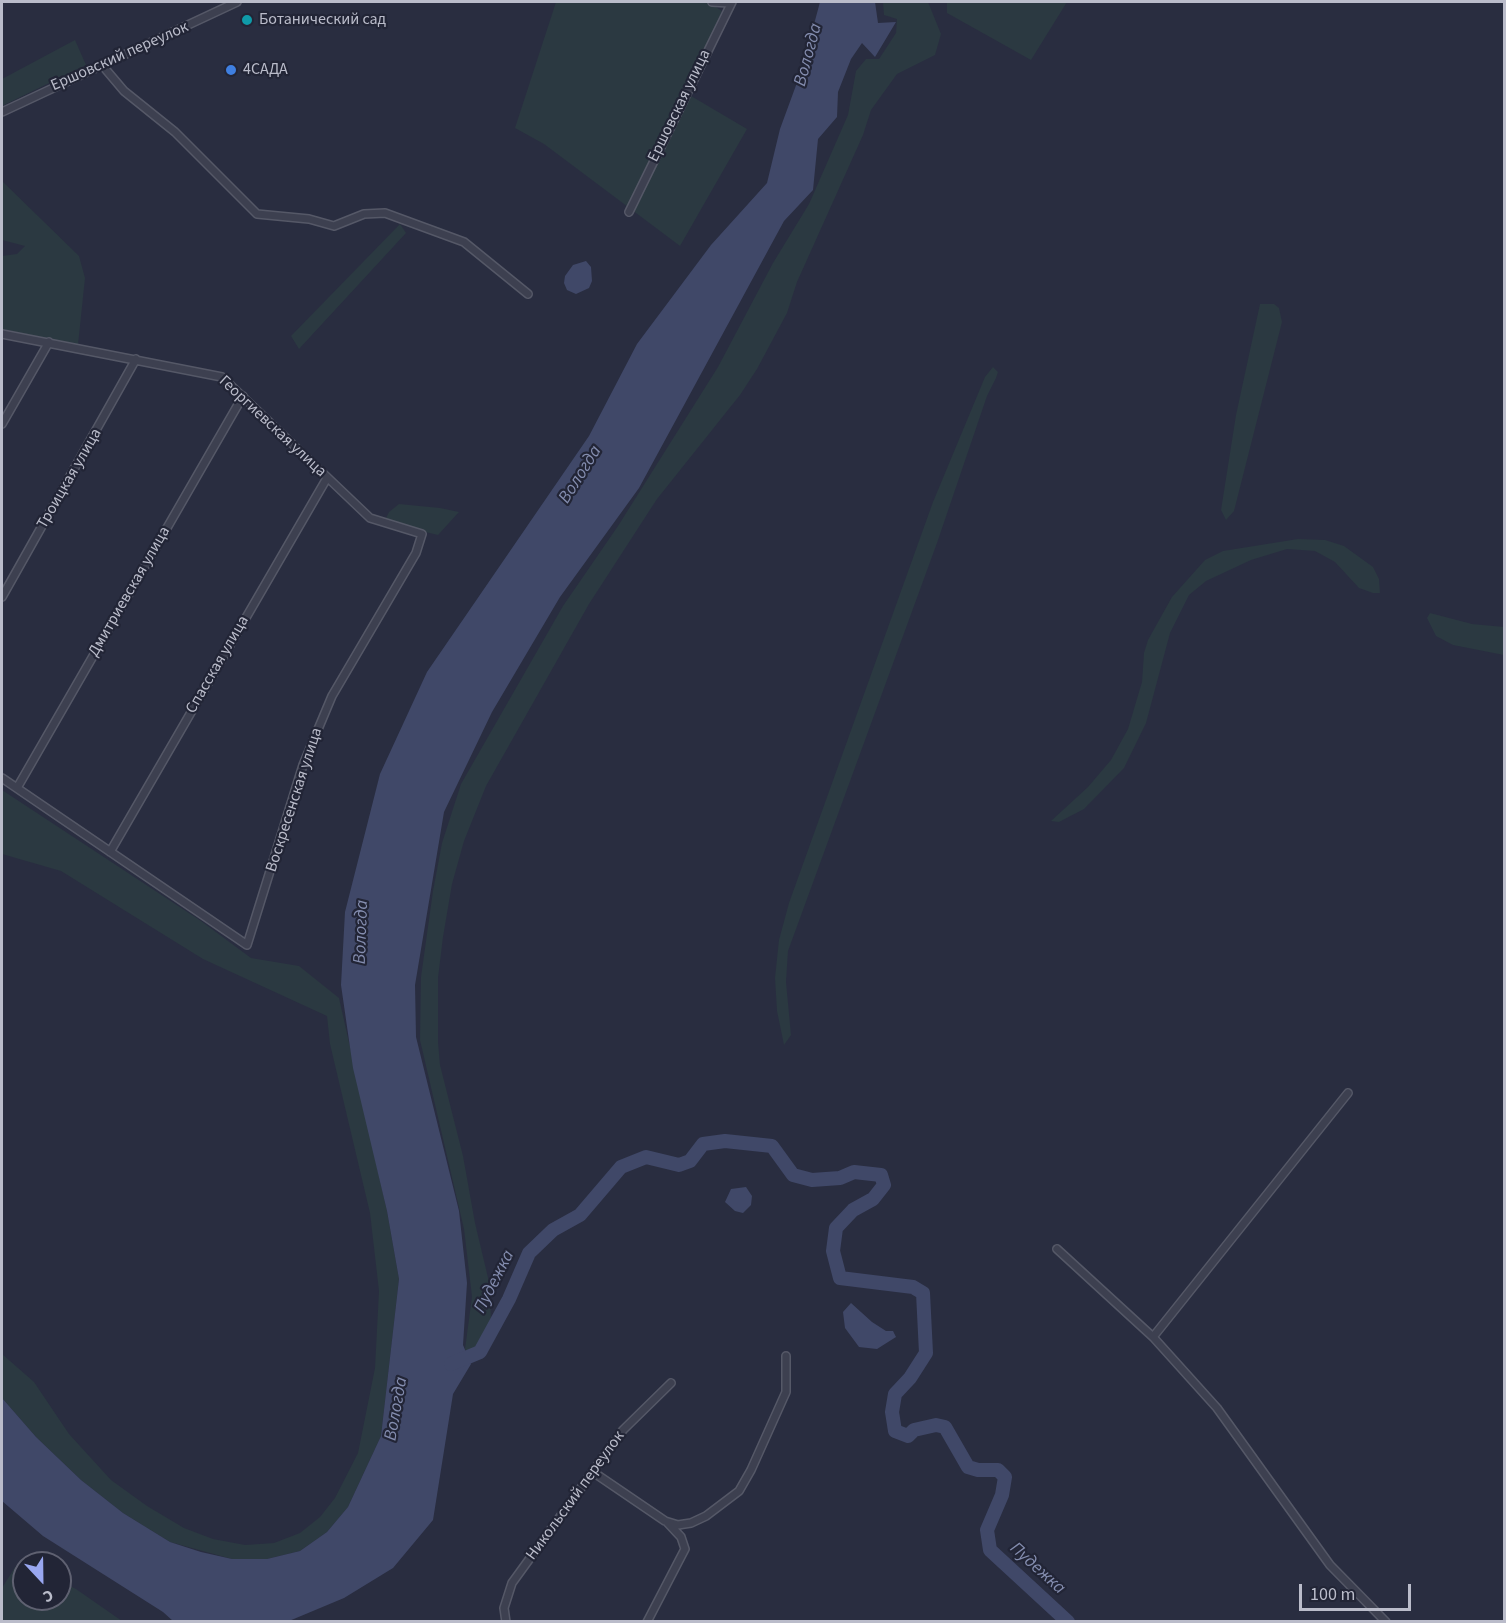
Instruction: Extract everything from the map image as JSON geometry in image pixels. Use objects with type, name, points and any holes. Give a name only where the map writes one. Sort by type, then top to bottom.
[{"type":"street","name":"Ершовский переулок","points":[[2,112],[237,2]]},
{"type":"street","points":[[712,2],[731,2]]},
{"type":"street","name":"Ершовская улица","points":[[629,212],[731,2]]},
{"type":"street","points":[[102,65],[124,91],[175,132],[257,214],[309,219],[334,226],[364,214],[385,213],[464,242],[528,294]]},
{"type":"street","name":"Георгиевская улица","points":[[2,334],[211,373],[222,377],[370,518],[422,534]]},
{"type":"street","points":[[2,424],[49,342]]},
{"type":"street","name":"Троицкая улица","points":[[2,597],[136,359]]},
{"type":"street","name":"Дмитриевская улица","points":[[17,788],[243,396]]},
{"type":"street","name":"Спасская улица","points":[[110,852],[327,478]]},
{"type":"street","name":"Воскресенская улица","points":[[110,852],[247,945],[303,765],[332,696],[371,626],[416,553],[422,534]]},
{"type":"street","points":[[2,778],[110,852]]},
{"type":"street","points":[[1153,1337],[1348,1093]]},
{"type":"street","points":[[1057,1250],[1153,1337],[1217,1408],[1329,1565],[1386,1622]]},
{"type":"street","points":[[665,1521],[678,1525],[691,1523],[719,1508],[739,1491],[751,1470],[786,1392],[786,1356]]},
{"type":"street","name":"Никольский переулок","points":[[506,1622],[504,1608],[512,1583],[623,1430],[671,1383]]},
{"type":"street","points":[[593,1472],[665,1521],[681,1537],[685,1549],[647,1622]]},
{"type":"shaded area","points":[[556,2],[708,2],[722,11],[686,93],[747,129],[680,246],[544,144],[515,128]]},
{"type":"shaded area","points":[[883,2],[928,2],[941,34],[935,55],[897,74],[871,110],[863,135],[797,282],[787,313],[757,369],[740,395],[657,499],[589,604],[486,786],[464,841],[452,884],[443,937],[438,978],[438,1042],[440,1065],[463,1156],[475,1223],[490,1286],[491,1326],[478,1350],[469,1354],[465,1349],[472,1297],[464,1229],[420,1040],[421,977],[442,843],[461,784],[563,606],[618,526],[718,367],[773,263],[809,204],[848,115],[856,71],[866,59],[879,59],[896,33],[897,19],[884,15]]},
{"type":"shaded area","points":[[947,2],[1067,2],[1031,60],[947,13]]},
{"type":"shaded area","points":[[75,40],[86,65],[2,106],[2,79]]},
{"type":"shaded area","points":[[2,181],[79,256],[85,278],[78,345],[2,329],[2,256],[17,254],[25,246],[2,240]]},
{"type":"shaded area","points":[[400,224],[406,233],[299,349],[291,336]]},
{"type":"shaded area","points":[[1260,304],[1274,304],[1279,308],[1282,322],[1234,511],[1226,520],[1221,510],[1236,415]]},
{"type":"shaded area","points":[[993,367],[998,372],[996,378],[987,396],[937,543],[788,951],[786,982],[791,1035],[784,1045],[777,1011],[775,978],[779,940],[789,903],[933,502],[985,377]]},
{"type":"shaded area","points":[[399,504],[459,512],[438,535],[384,522],[389,512]]},
{"type":"shaded area","points":[[1298,539],[1325,540],[1344,546],[1373,567],[1379,579],[1380,593],[1359,588],[1335,562],[1315,551],[1287,549],[1251,560],[1206,581],[1189,595],[1170,633],[1146,723],[1124,768],[1084,809],[1059,822],[1051,821],[1088,787],[1111,760],[1128,729],[1142,682],[1144,653],[1148,640],[1172,597],[1205,560],[1223,551]]},
{"type":"shaded area","points":[[1430,613],[1472,624],[1504,627],[1504,655],[1453,645],[1436,636],[1427,618]]},
{"type":"shaded area","points":[[2,790],[201,921],[251,958],[299,966],[339,998],[387,1211],[399,1279],[381,1436],[348,1507],[327,1532],[300,1551],[267,1559],[232,1559],[170,1542],[123,1513],[81,1480],[36,1437],[2,1398],[2,1354],[34,1382],[69,1434],[111,1480],[147,1506],[184,1528],[213,1539],[245,1545],[274,1543],[300,1533],[320,1517],[335,1498],[358,1453],[375,1368],[379,1291],[370,1213],[330,1044],[327,1016],[203,959],[61,871],[2,854]]},
{"type":"shaded area","points":[[12,1572],[12,1611],[72,1611],[72,1587],[122,1621],[2,1621],[2,1588]]},
{"type":"water","name":"Вологда","points":[[820,2],[875,2],[878,23],[896,22],[875,57],[862,43],[851,59],[838,92],[837,117],[818,139],[813,190],[784,221],[639,488],[560,597],[492,712],[444,812],[415,985],[416,1037],[459,1211],[467,1283],[463,1345],[471,1364],[453,1394],[433,1520],[393,1568],[344,1598],[289,1621],[173,1621],[163,1612],[72,1554],[72,1551],[67,1551],[43,1536],[2,1501],[2,1398],[36,1437],[81,1480],[123,1513],[170,1542],[201,1552],[232,1559],[267,1559],[300,1551],[327,1532],[348,1507],[381,1436],[399,1279],[387,1211],[353,1068],[341,985],[345,912],[380,774],[427,672],[589,436],[637,344],[711,245],[767,183],[780,129],[802,69]]},
{"type":"water","points":[[586,261],[591,267],[592,281],[589,288],[576,294],[567,290],[564,283],[565,276],[573,265]]},
{"type":"water","points":[[746,1187],[752,1196],[751,1205],[743,1213],[735,1211],[725,1202],[731,1189]]},
{"type":"water","points":[[851,1303],[872,1322],[886,1331],[893,1331],[896,1337],[877,1349],[859,1347],[845,1328],[843,1312]]},
{"type":"waterway","name":"Пудежка","points":[[451,1364],[480,1352],[509,1299],[529,1253],[553,1230],[580,1215],[621,1167],[646,1157],[679,1165],[690,1161],[703,1144],[725,1141],[772,1146],[793,1175],[812,1180],[840,1178],[854,1172],[881,1175],[884,1185],[873,1199],[853,1210],[836,1228],[833,1251],[840,1278],[913,1287],[923,1293],[926,1353],[910,1378],[895,1394],[892,1412],[895,1431],[908,1436],[914,1430],[936,1425],[945,1427],[968,1467],[978,1470],[998,1470],[1005,1477],[1002,1495],[987,1530],[990,1550],[1068,1622]]},
{"type":"place","name":"Ботанический сад","points":[[247,20]]},
{"type":"place","name":"4САДА","points":[[231,70]]}]
